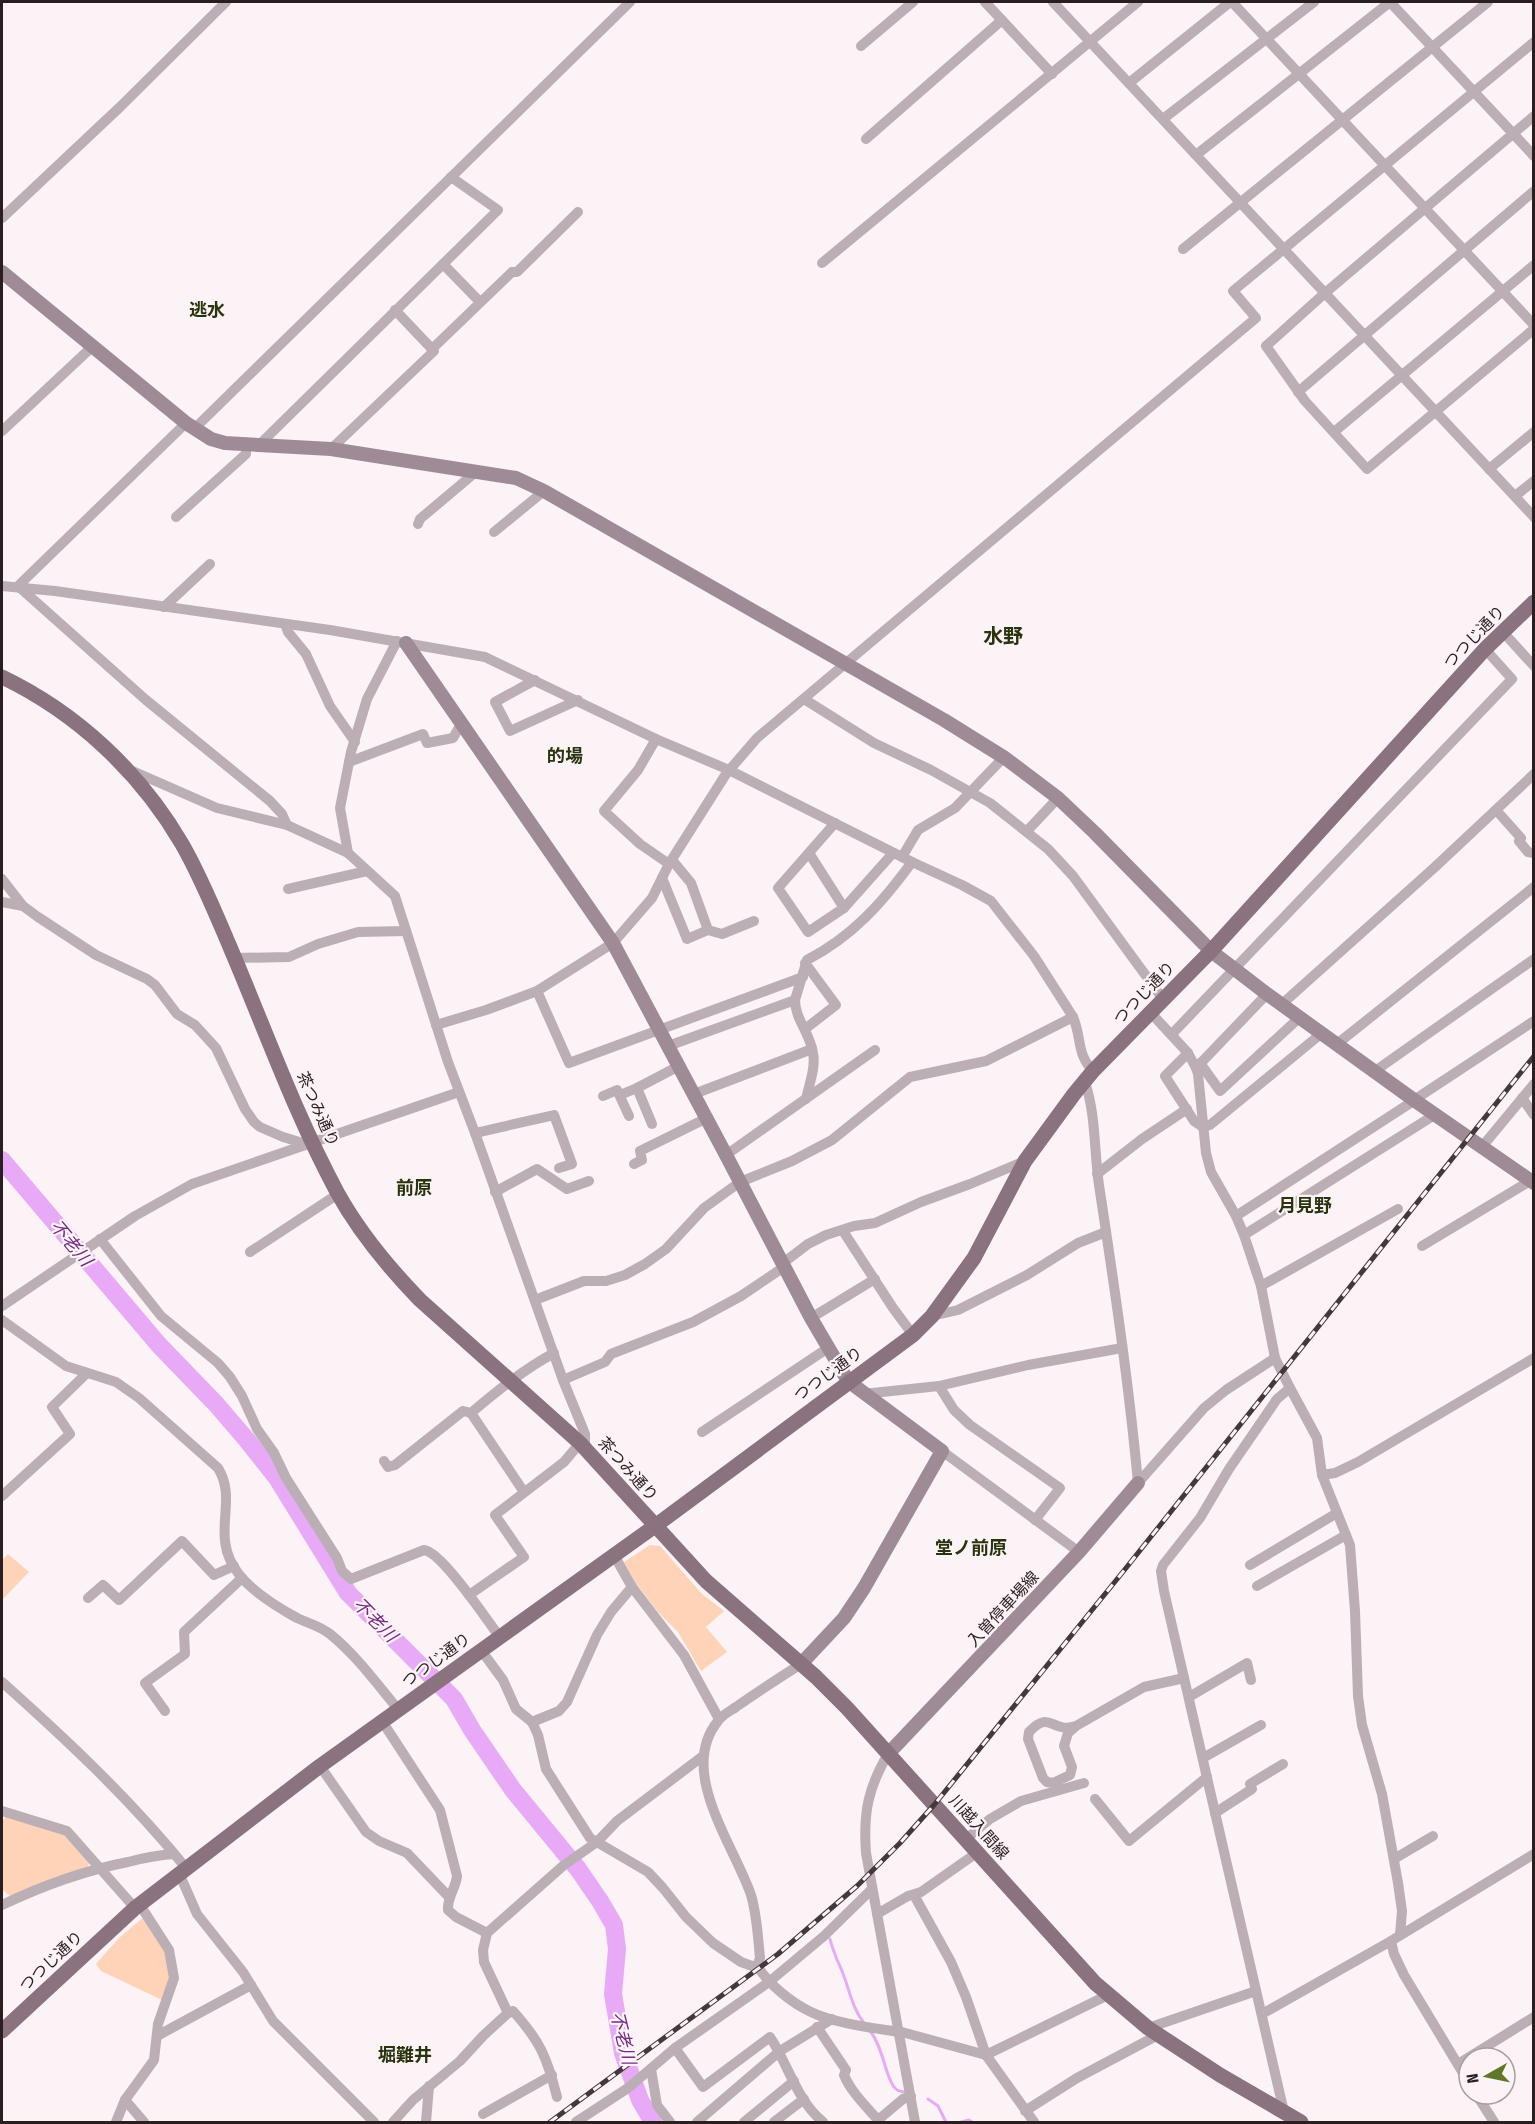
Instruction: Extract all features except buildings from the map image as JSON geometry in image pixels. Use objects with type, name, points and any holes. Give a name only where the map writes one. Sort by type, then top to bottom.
[{"type":"main road","name":"つつじ通り","points":[[2,2031],[138,1907],[182,1871],[320,1766],[655,1526],[913,1335],[932,1316],[974,1258],[1024,1161],[1089,1076],[1210,951],[1485,649],[1533,602]]},
{"type":"main road","name":"茶つみ通り","points":[[2,677],[68,717],[93,736],[125,767],[146,792],[181,843],[195,868],[234,957],[309,1144],[354,1219],[396,1275],[420,1300],[583,1446],[655,1526]]},
{"type":"main road","name":"川越入間線","points":[[655,1526],[713,1588],[801,1664],[847,1708],[1108,1995],[1153,2032],[1220,2075],[1301,2122]]},
{"type":"street","points":[[2,218],[120,107],[226,2]]},
{"type":"street","points":[[18,586],[451,177],[630,2]]},
{"type":"street","points":[[861,46],[913,2]]},
{"type":"street","points":[[985,2],[1052,74]]},
{"type":"street","points":[[822,263],[1138,2]]},
{"type":"street","points":[[1129,83],[1231,2],[1424,209],[1464,250],[1533,327],[1367,469],[1298,392],[1266,346],[1325,293],[1424,209],[1513,134],[1533,116]]},
{"type":"street","points":[[1163,119],[1314,2]]},
{"type":"street","points":[[1196,155],[1390,2],[1533,156]]},
{"type":"street","points":[[1183,249],[1488,2]]},
{"type":"street","points":[[1057,3],[1533,517]]},
{"type":"street","points":[[866,139],[1002,20]]},
{"type":"street","points":[[436,1025],[537,991],[613,943],[652,898],[671,862],[729,770],[757,738],[1256,318],[1233,291],[1533,42]]},
{"type":"street","points":[[176,517],[246,454],[252,445],[498,210],[451,177]]},
{"type":"street","points":[[1298,392],[1533,191]]},
{"type":"street","points":[[330,449],[434,351],[432,349],[480,302],[512,272],[518,272],[578,212]]},
{"type":"street","points":[[443,264],[480,302]]},
{"type":"street","points":[[1334,432],[1533,265]]},
{"type":"street","points":[[2,272],[190,426],[211,439],[219,442],[252,445],[330,449],[516,478],[544,491],[847,663],[1004,757],[1058,798],[1210,951],[1414,1100],[1532,1182],[1422,1246]]},
{"type":"street","points":[[395,310],[432,349]]},
{"type":"street","points":[[2,431],[93,346]]},
{"type":"street","points":[[1489,469],[1533,432]]},
{"type":"street","points":[[418,524],[420,519],[477,471]]},
{"type":"street","points":[[1515,496],[1533,481]]},
{"type":"street","points":[[494,532],[544,491]]},
{"type":"street","points":[[164,607],[210,564]]},
{"type":"street","points":[[2,585],[285,624],[486,657],[656,739],[729,770],[897,855],[962,885],[991,902],[1034,956],[1077,1026],[1082,1058],[1089,1076],[1097,1174],[1122,1348],[1138,1483]]},
{"type":"street","points":[[18,586],[146,700],[270,801],[282,814],[287,825]]},
{"type":"street","points":[[285,624],[288,632],[306,654],[330,706],[355,742]]},
{"type":"street","points":[[1502,631],[1533,666]]},
{"type":"street","points":[[348,853],[340,808],[349,762],[366,699],[401,642]]},
{"type":"street","points":[[401,642],[613,943],[811,1318],[848,1381],[863,1395],[1079,1552]]},
{"type":"street","points":[[1172,1034],[1512,678],[1485,649]]},
{"type":"street","points":[[535,680],[495,702],[510,732],[578,700]]},
{"type":"street","points":[[804,699],[874,743],[970,791],[1027,831],[1052,852],[1072,876],[1163,999]]},
{"type":"street","points":[[349,762],[423,734],[427,743],[453,738],[460,724]]},
{"type":"street","points":[[656,739],[638,770],[604,811],[640,844],[671,862],[691,883],[708,930]]},
{"type":"street","points":[[835,824],[778,888],[808,933],[844,908],[897,855],[918,830],[955,808],[1004,757]]},
{"type":"street","points":[[125,767],[217,808],[287,825],[348,853],[395,896],[459,1092],[585,1434],[583,1446],[495,1515],[524,1557],[468,1594]]},
{"type":"street","points":[[1282,1004],[1533,774]]},
{"type":"street","points":[[1027,831],[1058,798]]},
{"type":"street","points":[[1496,810],[1521,838],[1520,842],[1528,852],[1533,853]]},
{"type":"street","points":[[809,853],[844,908]]},
{"type":"street","points":[[806,1099],[814,1061],[813,1049],[796,1015],[795,1000],[805,963],[866,918],[884,900],[912,862]]},
{"type":"street","points":[[288,889],[367,871]]},
{"type":"street","points":[[662,878],[687,939],[708,930],[722,934],[754,921]]},
{"type":"street","points":[[2,879],[22,906],[72,941],[155,985],[177,1014],[195,1025],[216,1048],[245,1109],[254,1122],[283,1137],[309,1144]]},
{"type":"street","points":[[1337,1044],[1533,887]]},
{"type":"street","points":[[2,902],[22,906]]},
{"type":"street","points":[[234,957],[289,957],[358,932],[406,932]]},
{"type":"street","points":[[1375,1071],[1533,959]]},
{"type":"street","points":[[805,963],[836,1005],[805,1029]]},
{"type":"street","points":[[537,991],[568,1063],[803,976]]},
{"type":"street","points":[[1267,994],[1198,1065],[1203,1127],[1211,1172],[1245,1235],[1261,1286],[1275,1358],[1317,1438],[1322,1475],[1350,1545],[1358,1703],[1382,1794],[1402,1911],[1394,1954],[1404,1975],[1457,2062]]},
{"type":"street","points":[[668,1046],[795,1000]]},
{"type":"street","points":[[1151,1012],[1220,1091],[1300,1017]]},
{"type":"street","points":[[535,1300],[584,1281],[606,1281],[625,1275],[645,1264],[666,1249],[704,1208],[740,1182],[792,1161],[832,1140],[910,1077],[986,1061],[1073,1017]]},
{"type":"street","points":[[1236,1216],[1533,1021]]},
{"type":"street","points":[[1188,1053],[1165,1076],[1194,1121],[1203,1127],[1210,1125],[1322,1033]]},
{"type":"street","points":[[694,1094],[813,1049]]},
{"type":"street","points":[[726,1155],[875,1050]]},
{"type":"street","points":[[620,1095],[679,1066]]},
{"type":"street","points":[[1481,1148],[1533,1084]]},
{"type":"street","points":[[637,1088],[652,1124]]},
{"type":"street","points":[[603,1096],[617,1090],[628,1116]]},
{"type":"street","points":[[2,1306],[90,1245],[171,1194],[192,1184],[459,1092]]},
{"type":"street","points":[[1522,1098],[1533,1115]]},
{"type":"street","points":[[1097,1174],[1143,1138],[1187,1109]]},
{"type":"street","points":[[1245,1235],[1436,1114]]},
{"type":"street","points":[[475,1133],[554,1115],[572,1164],[560,1168]]},
{"type":"street","points":[[634,1164],[642,1160],[640,1151],[707,1119]]},
{"type":"street","points":[[564,1380],[605,1362],[611,1354],[693,1322],[741,1296],[826,1235],[875,1222],[1024,1161]]},
{"type":"street","points":[[495,1192],[537,1169],[567,1189],[589,1181]]},
{"type":"street","points":[[250,1252],[338,1194]]},
{"type":"street","points":[[1261,1286],[1398,1209]]},
{"type":"street","points":[[843,1231],[892,1308],[913,1335]]},
{"type":"street","points":[[932,1316],[958,1310],[1027,1275],[1078,1243],[1106,1232]]},
{"type":"street","points":[[100,1239],[161,1316],[218,1363],[230,1377],[286,1478],[337,1557],[342,1571],[351,1579],[424,1550],[430,1551],[468,1594],[499,1636]]},
{"type":"street","points":[[811,1318],[875,1279]]},
{"type":"street","points":[[2,1320],[66,1366],[116,1382],[139,1398],[218,1468],[225,1479],[227,1488],[224,1540],[234,1566],[242,1578],[282,1609],[322,1628],[331,1635],[356,1659],[398,1710]]},
{"type":"street","points":[[702,1432],[828,1348]]},
{"type":"street","points":[[863,1395],[939,1386],[1028,1365],[1122,1348]]},
{"type":"street","points":[[471,1413],[532,1365],[554,1353]]},
{"type":"street","points":[[1138,1483],[1204,1408],[1226,1390],[1275,1358]]},
{"type":"street","points":[[1322,1475],[1335,1473],[1358,1462],[1533,1358]]},
{"type":"street","points":[[2,1496],[70,1434],[52,1407],[87,1373]]},
{"type":"street","points":[[939,1386],[954,1410],[970,1425],[1060,1488],[1035,1520]]},
{"type":"street","points":[[1284,2112],[1161,1571],[1163,1565],[1200,1518],[1229,1470],[1277,1400],[1290,1388]]},
{"type":"street","points":[[384,1461],[388,1467],[395,1465],[463,1411],[471,1413],[524,1492]]},
{"type":"street","points":[[757,1966],[760,1958],[753,1902],[717,1818],[702,1756],[704,1747],[719,1719],[801,1664],[844,1618],[864,1588],[942,1451]]},
{"type":"street","name":"入曽停車場線","points":[[888,1754],[1079,1552],[1138,1483]]},
{"type":"street","points":[[1250,1565],[1337,1513]]},
{"type":"street","points":[[1257,1586],[1346,1535]]},
{"type":"street","points":[[88,1599],[103,1585],[119,1600],[182,1541],[214,1575],[234,1566]]},
{"type":"street","points":[[614,1555],[632,1587],[684,1655],[719,1719]]},
{"type":"street","points":[[165,1711],[145,1683],[185,1654],[184,1632],[242,1578]]},
{"type":"street","points":[[532,1722],[559,1711],[567,1702],[597,1635],[610,1612],[632,1587]]},
{"type":"street","points":[[481,1650],[503,1680],[516,1709],[532,1722],[538,1735],[546,1770],[590,1838],[648,1872],[686,1917],[713,1943],[741,1962],[757,1966],[769,1982],[811,2012],[986,2055],[1108,1995]]},
{"type":"street","points":[[1189,1697],[1247,1663],[1251,1680]]},
{"type":"street","points":[[1064,1746],[1068,1733],[1076,1726],[1144,1687],[1184,1678]]},
{"type":"street","points":[[2,1682],[49,1724],[118,1792],[174,1854],[205,1925],[243,1972],[277,2026],[374,2122]]},
{"type":"street","points":[[382,1721],[440,1810],[458,1876],[449,1897],[448,1905],[451,1913],[487,1934]]},
{"type":"street","points":[[1052,1724],[1072,1767],[1070,1775],[1053,1783],[1043,1778],[1028,1739],[1029,1732],[1040,1722],[1046,1721],[1061,1728],[1076,1726]]},
{"type":"street","points":[[1203,1758],[1261,1725]]},
{"type":"street","points":[[888,1754],[879,1768],[870,1792],[865,1816],[866,1853],[915,2122]]},
{"type":"street","points":[[508,2013],[484,1962],[483,1950],[487,1934],[564,1864],[597,1842],[617,1821],[702,1756]]},
{"type":"street","points":[[1215,1813],[1252,1789],[1250,1784],[1283,1764]]},
{"type":"street","points":[[320,1766],[366,1832],[379,1841],[407,1853],[449,1897]]},
{"type":"street","points":[[1095,1799],[1129,1841],[1208,1777]]},
{"type":"street","points":[[966,1839],[990,1819],[1021,1801],[1084,1783]]},
{"type":"street","points":[[2,1810],[67,1831],[138,1907],[169,1950],[174,1974],[158,2024],[154,2060],[125,2100],[116,2122]]},
{"type":"street","points":[[1394,1859],[1433,1836]]},
{"type":"street","points":[[877,1914],[908,1896],[914,1895],[978,1852]]},
{"type":"street","points":[[2,1905],[40,1886],[100,1867],[174,1854]]},
{"type":"street","points":[[1262,2014],[1396,1938],[1533,1854]]},
{"type":"street","points":[[576,2122],[628,2088],[675,2048],[769,1982],[824,1935],[872,1889]]},
{"type":"street","points":[[914,1895],[951,1962],[986,2055],[1034,2122]]},
{"type":"street","points":[[157,2036],[251,1985]]},
{"type":"street","points":[[1025,2111],[1153,2032],[1256,1990]]},
{"type":"street","points":[[393,2122],[413,2100],[460,2061],[483,2036],[513,2011],[536,2037],[546,2057],[557,2097]]},
{"type":"street","points":[[1487,2046],[1533,2017]]},
{"type":"street","points":[[697,2122],[780,2051],[817,2026],[832,2019]]},
{"type":"street","points":[[817,2026],[846,2070],[844,2075],[846,2079],[878,2120],[910,2096]]},
{"type":"street","points":[[675,2048],[703,2087],[770,2037],[780,2051],[809,2109],[823,2122]]},
{"type":"street","points":[[649,2071],[657,2105],[670,2122]]},
{"type":"street","points":[[483,2114],[552,2075]]},
{"type":"street","points":[[744,2122],[794,2081]]},
{"type":"street","points":[[426,2122],[429,2086]]},
{"type":"street","points":[[774,2122],[804,2099]]},
{"type":"street","points":[[125,2100],[144,2122]]},
{"type":"street","points":[[1484,2106],[1494,2122]]},
{"type":"shaded area","points":[[650,1545],[660,1546],[702,1594],[724,1611],[706,1627],[727,1652],[701,1671],[678,1632],[658,1612],[635,1582],[624,1562]]},
{"type":"shaded area","points":[[8,1554],[29,1572],[2,1600],[2,1560]]},
{"type":"shaded area","points":[[6,1816],[62,1833],[89,1863],[88,1867],[11,1897],[2,1889],[2,1822]]},
{"type":"shaded area","points":[[145,1916],[167,1951],[171,1970],[162,2000],[101,1971],[96,1964],[119,1938]]},
{"type":"waterway","name":"不老川","points":[[2,1160],[159,1345],[246,1439],[277,1478],[348,1593],[454,1699],[513,1790],[578,1869],[600,1901],[614,1925],[617,1949],[613,1994],[623,2053],[640,2100],[653,2122]]},
{"type":"waterway","points":[[830,1939],[854,2004],[864,2023]]},
{"type":"waterway","points":[[870,2031],[878,2045],[892,2084],[897,2090],[904,2092]]},
{"type":"waterway","points":[[928,2099],[938,2106],[946,2122]]},
{"type":"waterway","points":[[961,2122],[969,2120],[972,2122]]},
{"type":"railway","points":[[550,2122],[778,1954],[857,1886],[900,1843],[934,1805],[1122,1573],[1534,1056]]},
{"type":"district","name":"逃水","points":[[207,310]]},
{"type":"district","name":"水野","points":[[1003,636]]},
{"type":"district","name":"的場","points":[[565,756]]},
{"type":"district","name":"前原","points":[[414,1188]]},
{"type":"district","name":"月見野","points":[[1305,1206]]},
{"type":"district","name":"堂ノ前原","points":[[971,1548]]},
{"type":"district","name":"堀難井","points":[[405,2055]]}]
